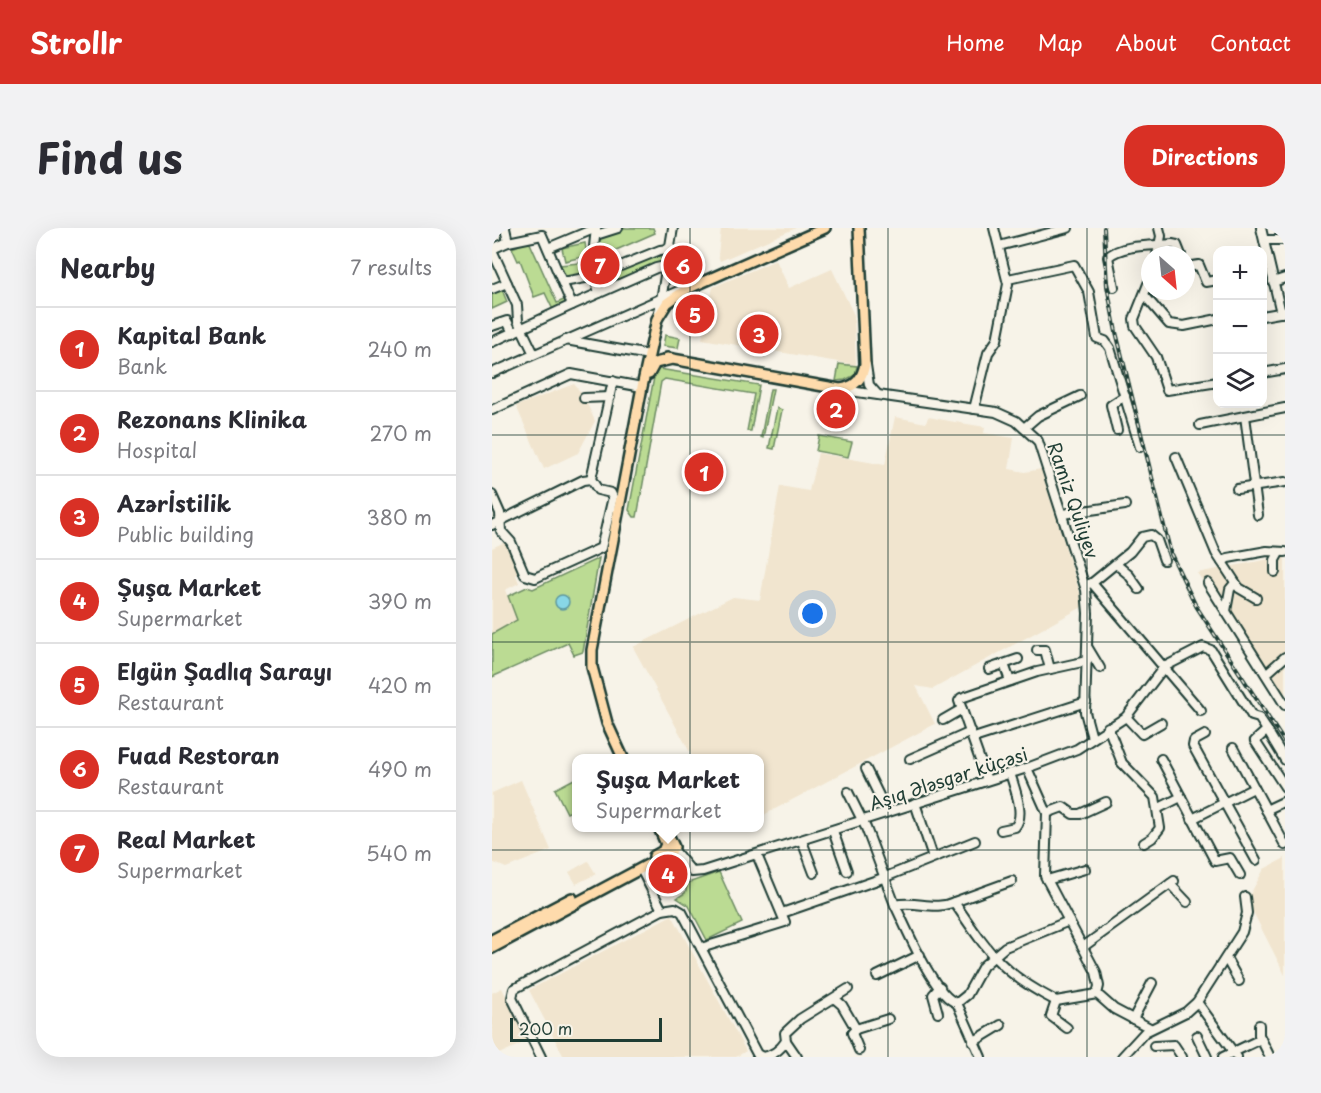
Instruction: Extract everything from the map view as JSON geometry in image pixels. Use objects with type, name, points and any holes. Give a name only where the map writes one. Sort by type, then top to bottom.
[{"type":"main road","points":[[623,754],[613,734],[593,658],[615,507],[657,319],[667,303],[693,286],[825,228]]},
{"type":"main road","points":[[650,355],[840,389],[852,387],[859,381],[865,364],[859,228]]},
{"type":"main road","points":[[593,658],[648,375],[656,363],[672,359]]},
{"type":"main road","points":[[661,832],[668,848]]},
{"type":"main road","points":[[666,832],[668,848]]},
{"type":"main road","points":[[492,948],[639,867],[668,848]]},
{"type":"main road","points":[[492,940],[639,867]]},
{"type":"street","points":[[505,228],[508,242]]},
{"type":"street","points":[[548,248],[596,230],[618,228]]},
{"type":"street","points":[[657,319],[673,228]]},
{"type":"street","points":[[974,409],[988,353],[998,340],[1008,279],[994,228]]},
{"type":"street","points":[[999,246],[1068,228]]},
{"type":"street","points":[[1159,228],[1160,245]]},
{"type":"street","points":[[1261,228],[1273,282],[1283,313],[1267,315]]},
{"type":"street","points":[[596,230],[592,265],[599,293]]},
{"type":"street","points":[[534,354],[522,329],[517,304],[492,249],[508,242],[539,234],[548,248],[572,305]]},
{"type":"street","points":[[1264,240],[1285,240]]},
{"type":"street","points":[[1114,287],[1108,257],[1110,254],[1160,245],[1177,246]]},
{"type":"street","points":[[563,282],[596,276],[660,250],[668,249]]},
{"type":"street","points":[[1008,279],[1074,265],[1089,292],[1097,338],[1105,341],[1110,348],[1140,447]]},
{"type":"street","points":[[1195,266],[1199,265],[1206,282],[1213,281]]},
{"type":"street","points":[[492,342],[599,293],[665,266]]},
{"type":"street","points":[[1273,282],[1285,278]]},
{"type":"street","points":[[492,289],[507,283]]},
{"type":"street","points":[[492,373],[660,298],[693,286]]},
{"type":"street","points":[[1142,300],[1135,312],[1135,326],[1156,357],[1164,385],[1170,390],[1213,383]]},
{"type":"street","points":[[1148,300],[1168,324],[1184,326],[1213,320]]},
{"type":"street","points":[[492,326],[507,321],[513,333]]},
{"type":"street","points":[[593,327],[588,337],[594,345]]},
{"type":"street","points":[[566,340],[650,355]]},
{"type":"street","points":[[865,364],[869,385],[879,395]]},
{"type":"street","points":[[1267,372],[1285,369]]},
{"type":"street","points":[[492,410],[571,374],[642,387]]},
{"type":"street","points":[[492,495],[496,523],[511,542],[525,575],[532,579],[601,548],[615,507],[612,494],[598,490],[591,478],[613,381]]},
{"type":"street","name":"Ramiz Quliyev","points":[[840,389],[996,412],[1032,434],[1041,447],[1088,584],[1086,702],[1087,723],[1092,738]]},
{"type":"street","points":[[1024,428],[1038,416],[1080,396]]},
{"type":"street","points":[[1117,430],[1111,405],[1125,396]]},
{"type":"street","points":[[584,398],[610,397]]},
{"type":"street","points":[[1250,408],[1254,487],[1258,515]]},
{"type":"street","points":[[1200,425],[1285,408]]},
{"type":"street","points":[[1176,457],[1222,562],[1234,582],[1257,598]]},
{"type":"street","points":[[496,523],[591,478]]},
{"type":"street","points":[[1237,489],[1285,482]]},
{"type":"street","points":[[1063,514],[1125,505]]},
{"type":"street","points":[[1164,560],[1157,540],[1151,535],[1142,537],[1130,552],[1088,584],[1201,711]]},
{"type":"street","points":[[1222,562],[1228,558],[1267,550],[1282,553]]},
{"type":"street","points":[[1275,572],[1275,560],[1282,553]]},
{"type":"street","points":[[1116,564],[1130,575],[1139,589]]},
{"type":"street","points":[[1226,611],[1230,589],[1234,582]]},
{"type":"street","points":[[1208,583],[1285,705]]},
{"type":"street","points":[[1087,647],[1100,668]]},
{"type":"street","name":"Aşıq Ələsgər küçəsi","points":[[668,848],[694,873],[1027,768],[1077,749],[1126,717],[1164,668],[1196,649],[1208,647],[1252,716],[1259,718],[1267,730]]},
{"type":"street","points":[[1037,650],[1045,650],[1050,669]]},
{"type":"street","points":[[1266,674],[1285,657]]},
{"type":"street","points":[[989,669],[1018,659]]},
{"type":"street","points":[[987,780],[961,698],[1050,669],[1087,661]]},
{"type":"street","points":[[1004,664],[1010,681]]},
{"type":"street","points":[[910,759],[973,735],[1086,702]]},
{"type":"street","points":[[942,720],[963,709]]},
{"type":"street","points":[[1126,717],[1142,734],[1161,723]]},
{"type":"street","points":[[1108,727],[1122,763],[1151,790],[1159,808],[1160,828],[1152,838],[1143,843]]},
{"type":"street","points":[[1285,760],[1267,730],[1255,738],[1285,787]]},
{"type":"street","points":[[1205,735],[1194,741],[1193,746],[1256,860]]},
{"type":"street","points":[[1233,748],[1285,845]]},
{"type":"street","points":[[1161,759],[1215,861],[1230,858],[1240,875]]},
{"type":"street","points":[[1027,768],[1047,813],[1047,880],[1098,978],[1097,994],[1107,1004],[1150,1028]]},
{"type":"street","points":[[866,769],[887,812]]},
{"type":"street","points":[[1001,830],[1015,827],[1019,820],[1017,797],[1010,773]]},
{"type":"street","points":[[1192,819],[1254,788]]},
{"type":"street","points":[[848,792],[863,821],[883,878],[920,955],[940,987],[952,1002],[957,1003]]},
{"type":"street","points":[[1159,808],[1181,797]]},
{"type":"street","points":[[1266,810],[1285,801]]},
{"type":"street","points":[[1047,813],[1063,807],[1073,814],[1080,814],[1106,802]]},
{"type":"street","points":[[915,803],[933,857]]},
{"type":"street","points":[[833,831],[847,871]]},
{"type":"street","points":[[801,841],[814,873]]},
{"type":"street","points":[[782,913],[883,878],[975,841]]},
{"type":"street","points":[[701,948],[782,925],[785,922],[757,855]]},
{"type":"street","points":[[639,867],[662,910]]},
{"type":"street","points":[[1047,880],[1085,868]]},
{"type":"street","points":[[895,905],[918,903],[941,907],[1012,880]]},
{"type":"street","points":[[1083,947],[1172,883],[1187,902]]},
{"type":"street","points":[[1126,1055],[1150,1028],[1186,1012],[1197,1002],[1226,958],[1245,922],[1245,897]]},
{"type":"street","points":[[954,902],[992,958],[1008,973],[1056,1001],[1097,994]]},
{"type":"street","points":[[541,1057],[512,998],[514,989],[662,910],[675,908],[682,912],[757,1054],[768,1056],[777,1052],[786,1041],[788,1028],[849,989]]},
{"type":"street","points":[[957,1003],[966,995],[977,975],[992,958],[1012,943],[1059,928],[1069,921]]},
{"type":"street","points":[[877,976],[920,955]]},
{"type":"street","points":[[1226,958],[1239,981]]},
{"type":"street","points":[[1132,1019],[1152,983]]},
{"type":"street","points":[[938,1013],[933,995],[940,987]]},
{"type":"street","points":[[835,999],[839,1001],[856,1029]]},
{"type":"street","points":[[1056,1001],[1051,1017],[1067,1028]]},
{"type":"street","points":[[1197,1002],[1235,1054]]},
{"type":"street","points":[[957,1003],[981,1057]]},
{"type":"street","points":[[859,1050],[852,1033],[856,1029],[888,1019]]},
{"type":"street","points":[[973,1042],[1001,1024]]},
{"type":"street","points":[[1259,1025],[1261,1039],[1270,1057]]},
{"type":"street","points":[[1197,1036],[1207,1057]]},
{"type":"street","points":[[1223,1057],[1235,1054],[1261,1039]]},
{"type":"street","points":[[786,1041],[797,1057]]},
{"type":"street","points":[[1154,1046],[1174,1045],[1182,1057]]},
{"type":"shaded area","points":[[721,228],[796,228],[720,261],[718,255]]},
{"type":"shaded area","points":[[776,260],[789,288],[832,269],[854,315],[856,365],[702,339],[713,287]]},
{"type":"shaded area","points":[[574,384],[583,395],[595,421],[578,453],[544,469],[516,406]]},
{"type":"shaded area","points":[[895,417],[926,423],[928,417],[985,427],[984,433],[1014,438],[1009,469],[1025,472],[1041,469],[1084,606],[933,689],[916,686],[935,724],[764,815],[764,754],[691,754],[633,647],[733,597],[760,600],[780,486],[809,491],[818,453],[885,465]]},
{"type":"shaded area","points":[[507,541],[521,572],[516,575],[519,583],[505,590],[517,620],[492,634],[492,548]]},
{"type":"shaded area","points":[[1285,556],[1285,697],[1197,573]]},
{"type":"shaded area","points":[[521,780],[551,850],[506,868],[492,862],[492,793]]},
{"type":"shaded area","points":[[1285,858],[1285,975],[1247,900],[1264,869]]},
{"type":"shaded area","points":[[588,861],[596,874],[576,884],[569,872]]},
{"type":"shaded area","points":[[672,915],[746,1051],[736,1057],[564,1057],[529,990]]},
{"type":"shaded area","points":[[502,988],[528,1041],[492,1057],[492,993]]},
{"type":"green space","points":[[623,228],[653,228],[655,233],[607,254],[605,250],[598,253],[596,239]]},
{"type":"green space","points":[[529,241],[557,303],[568,298],[567,303],[554,312],[545,293],[534,297],[520,260],[518,261],[512,248]]},
{"type":"green space","points":[[585,243],[587,256],[565,261],[562,248]]},
{"type":"green space","points":[[661,251],[661,263],[615,284],[603,275]]},
{"type":"green space","points":[[589,262],[586,277],[564,279],[560,265]]},
{"type":"green space","points":[[501,287],[507,302],[492,309],[492,292]]},
{"type":"green space","points":[[665,335],[680,338],[678,348],[663,346]]},
{"type":"green space","points":[[839,364],[857,366],[855,375],[836,381]]},
{"type":"green space","points":[[659,369],[759,385],[751,431],[747,431],[754,394],[665,379],[661,382],[637,517],[634,517],[629,510],[655,372]]},
{"type":"green space","points":[[770,389],[773,389],[763,438],[761,437]]},
{"type":"green space","points":[[777,408],[782,410],[774,449],[769,448]]},
{"type":"green space","points":[[819,436],[852,442],[848,457],[816,451]]},
{"type":"green space","points":[[599,558],[583,652],[574,655],[568,643],[492,677],[492,634],[517,620],[508,596],[527,587],[533,589]]},
{"type":"green space","points":[[572,780],[572,810],[567,813],[555,789]]},
{"type":"green space","points":[[719,872],[742,923],[707,940],[689,906],[677,898],[685,893],[688,883]]},
{"type":"water","points":[[559,595],[565,595],[569,602],[565,609],[559,609],[555,605],[555,599]]},
{"type":"railway","points":[[1104,228],[1107,286],[1116,332],[1171,554],[1196,606],[1285,743]]},
{"type":"place","name":"Real Market","points":[[600,265]]},
{"type":"place","name":"Fuad Restoran","points":[[683,265]]},
{"type":"place","name":"Elgün Şadlıq Sarayı","points":[[695,314]]},
{"type":"place","name":"Azərİstilik","points":[[759,334]]},
{"type":"place","name":"Rezonans Klinika","points":[[836,409]]},
{"type":"place","name":"Kapital Bank","points":[[704,472]]},
{"type":"place","name":"Şuşa Market","points":[[668,874]]}]
